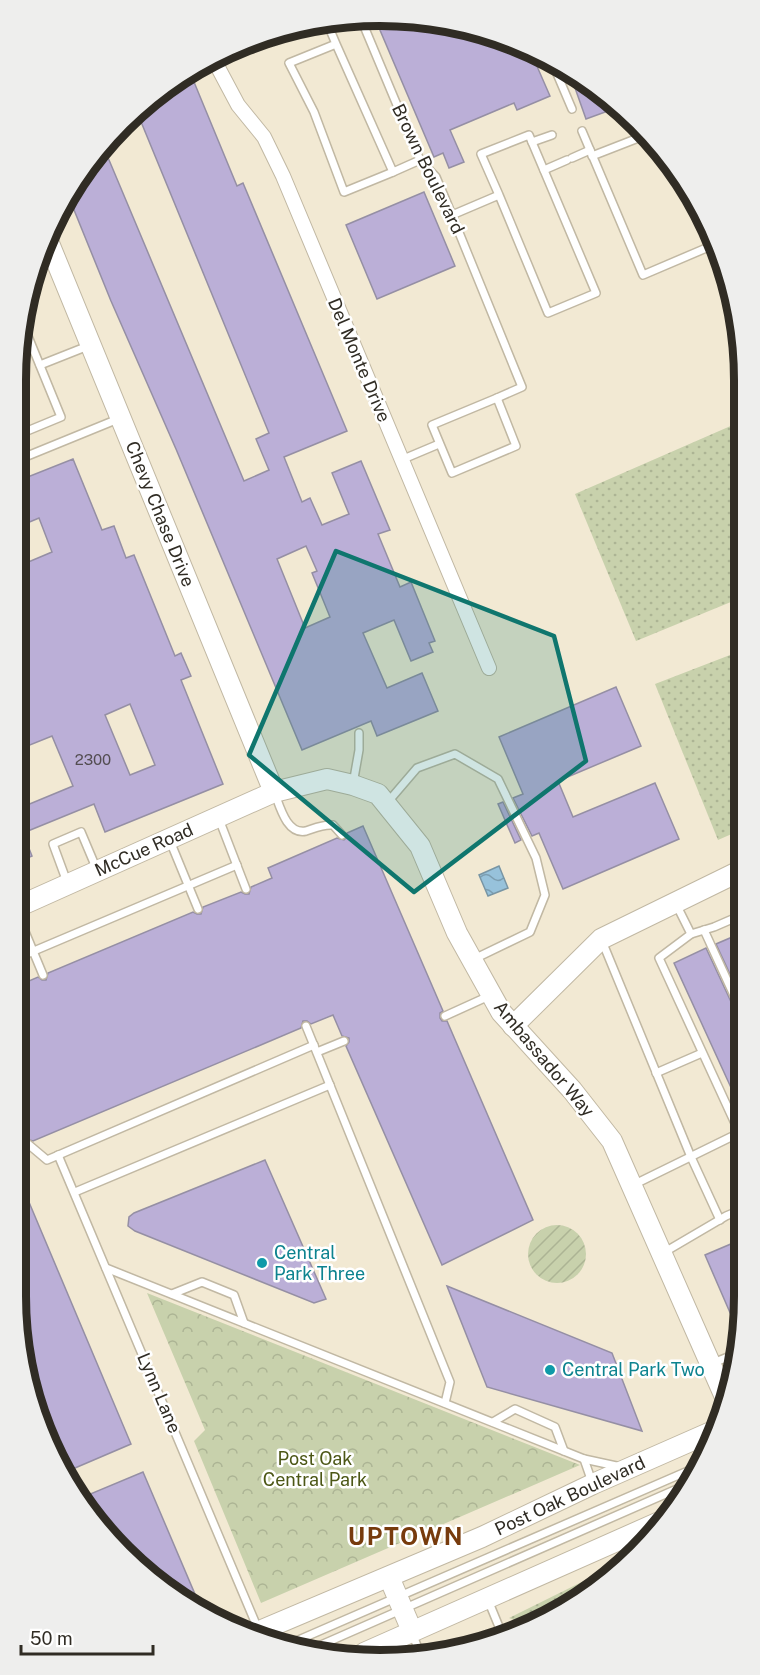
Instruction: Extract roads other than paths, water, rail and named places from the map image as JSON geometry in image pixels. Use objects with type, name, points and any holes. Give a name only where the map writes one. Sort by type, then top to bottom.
[{"type":"street","name":"Del Monte Drive","points":[[217,65],[238,105],[264,137],[284,176],[489,668]]},
{"type":"street","name":"Chevy Chase Drive","points":[[51,248],[274,792]]},
{"type":"street","name":"Ambassador Way","points":[[274,792],[327,779],[353,784],[378,794],[420,846],[457,933],[501,1012],[572,1090],[612,1141],[721,1389]]},
{"type":"street","name":"McCue Road","points":[[26,903],[274,792]]},
{"type":"street","points":[[513,1026],[601,939],[734,874]]},
{"type":"street","name":"Post Oak Boulevard","points":[[262,1630],[482,1537],[707,1434]]},
{"type":"street","points":[[371,1650],[649,1527]]},
{"type":"street","points":[[389,1577],[412,1631]]},
{"type":"lane","name":"Brown Boulevard","points":[[364,26],[420,160],[436,177],[522,387],[497,398]]},
{"type":"lane","points":[[330,30],[393,172]]},
{"type":"lane","points":[[336,44],[289,63],[314,112],[344,192],[420,160]]},
{"type":"lane","points":[[557,73],[573,109]]},
{"type":"lane","points":[[582,131],[643,275],[709,247]]},
{"type":"lane","points":[[529,135],[532,142],[596,293],[548,313],[481,154],[529,135]]},
{"type":"lane","points":[[532,142],[552,135]]},
{"type":"lane","points":[[544,170],[569,159],[639,137]]},
{"type":"lane","points":[[452,215],[499,195]]},
{"type":"lane","points":[[26,431],[61,417],[29,338]]},
{"type":"lane","points":[[40,365],[90,345]]},
{"type":"lane","points":[[497,398],[516,446],[452,473],[439,444],[432,425],[497,398]]},
{"type":"lane","points":[[26,456],[120,418]]},
{"type":"lane","points":[[401,460],[439,444]]},
{"type":"lane","points":[[353,784],[359,750],[359,733]]},
{"type":"lane","points":[[386,805],[417,768],[455,754],[498,779],[536,858],[545,895],[530,932],[472,960]]},
{"type":"lane","points":[[274,792],[287,822],[296,830],[302,832],[326,824],[333,825],[342,835]]},
{"type":"lane","points":[[218,817],[246,889]]},
{"type":"lane","points":[[68,884],[53,844],[81,832],[98,871]]},
{"type":"lane","points":[[169,839],[198,909]]},
{"type":"lane","points":[[26,954],[237,865]]},
{"type":"lane","points":[[675,902],[691,934]]},
{"type":"lane","points":[[734,918],[691,934],[659,958],[734,1122]]},
{"type":"lane","points":[[704,930],[734,995]]},
{"type":"lane","points":[[26,934],[43,975]]},
{"type":"lane","points":[[601,939],[720,1220]]},
{"type":"lane","points":[[445,1016],[491,995]]},
{"type":"lane","points":[[306,1026],[450,1382],[445,1403]]},
{"type":"lane","points":[[28,1143],[47,1160],[315,1049],[344,1041]]},
{"type":"lane","points":[[656,1073],[702,1053]]},
{"type":"lane","points":[[75,1192],[330,1085]]},
{"type":"lane","points":[[631,1185],[734,1135]]},
{"type":"lane","name":"Lynn Lane","points":[[58,1155],[255,1627]]},
{"type":"lane","points":[[662,1253],[734,1213]]},
{"type":"lane","points":[[106,1268],[584,1459],[628,1469]]},
{"type":"lane","points":[[172,1294],[202,1282],[213,1286],[234,1295],[244,1323]]},
{"type":"lane","points":[[710,1364],[729,1357]]},
{"type":"lane","points":[[493,1422],[515,1409],[555,1427],[564,1451]]},
{"type":"lane","points":[[584,1459],[593,1485]]},
{"type":"lane","points":[[320,1644],[400,1603],[687,1471]]},
{"type":"lane","points":[[300,1640],[400,1603],[677,1489]]},
{"type":"lane","points":[[487,1598],[500,1629]]},
{"type":"lane","points":[[412,1631],[418,1647]]},
{"type":"water","points":[[499,866],[508,888],[488,896],[479,875]]},
{"type":"place","name":"Central Park Three","points":[[262,1263]]},
{"type":"place","name":"Central Park Two","points":[[550,1370]]},
{"type":"district","name":"UPTOWN","points":[[406,1537]]},
{"type":"park label","name":"Post Oak Central Park","points":[[315,1469]]}]
